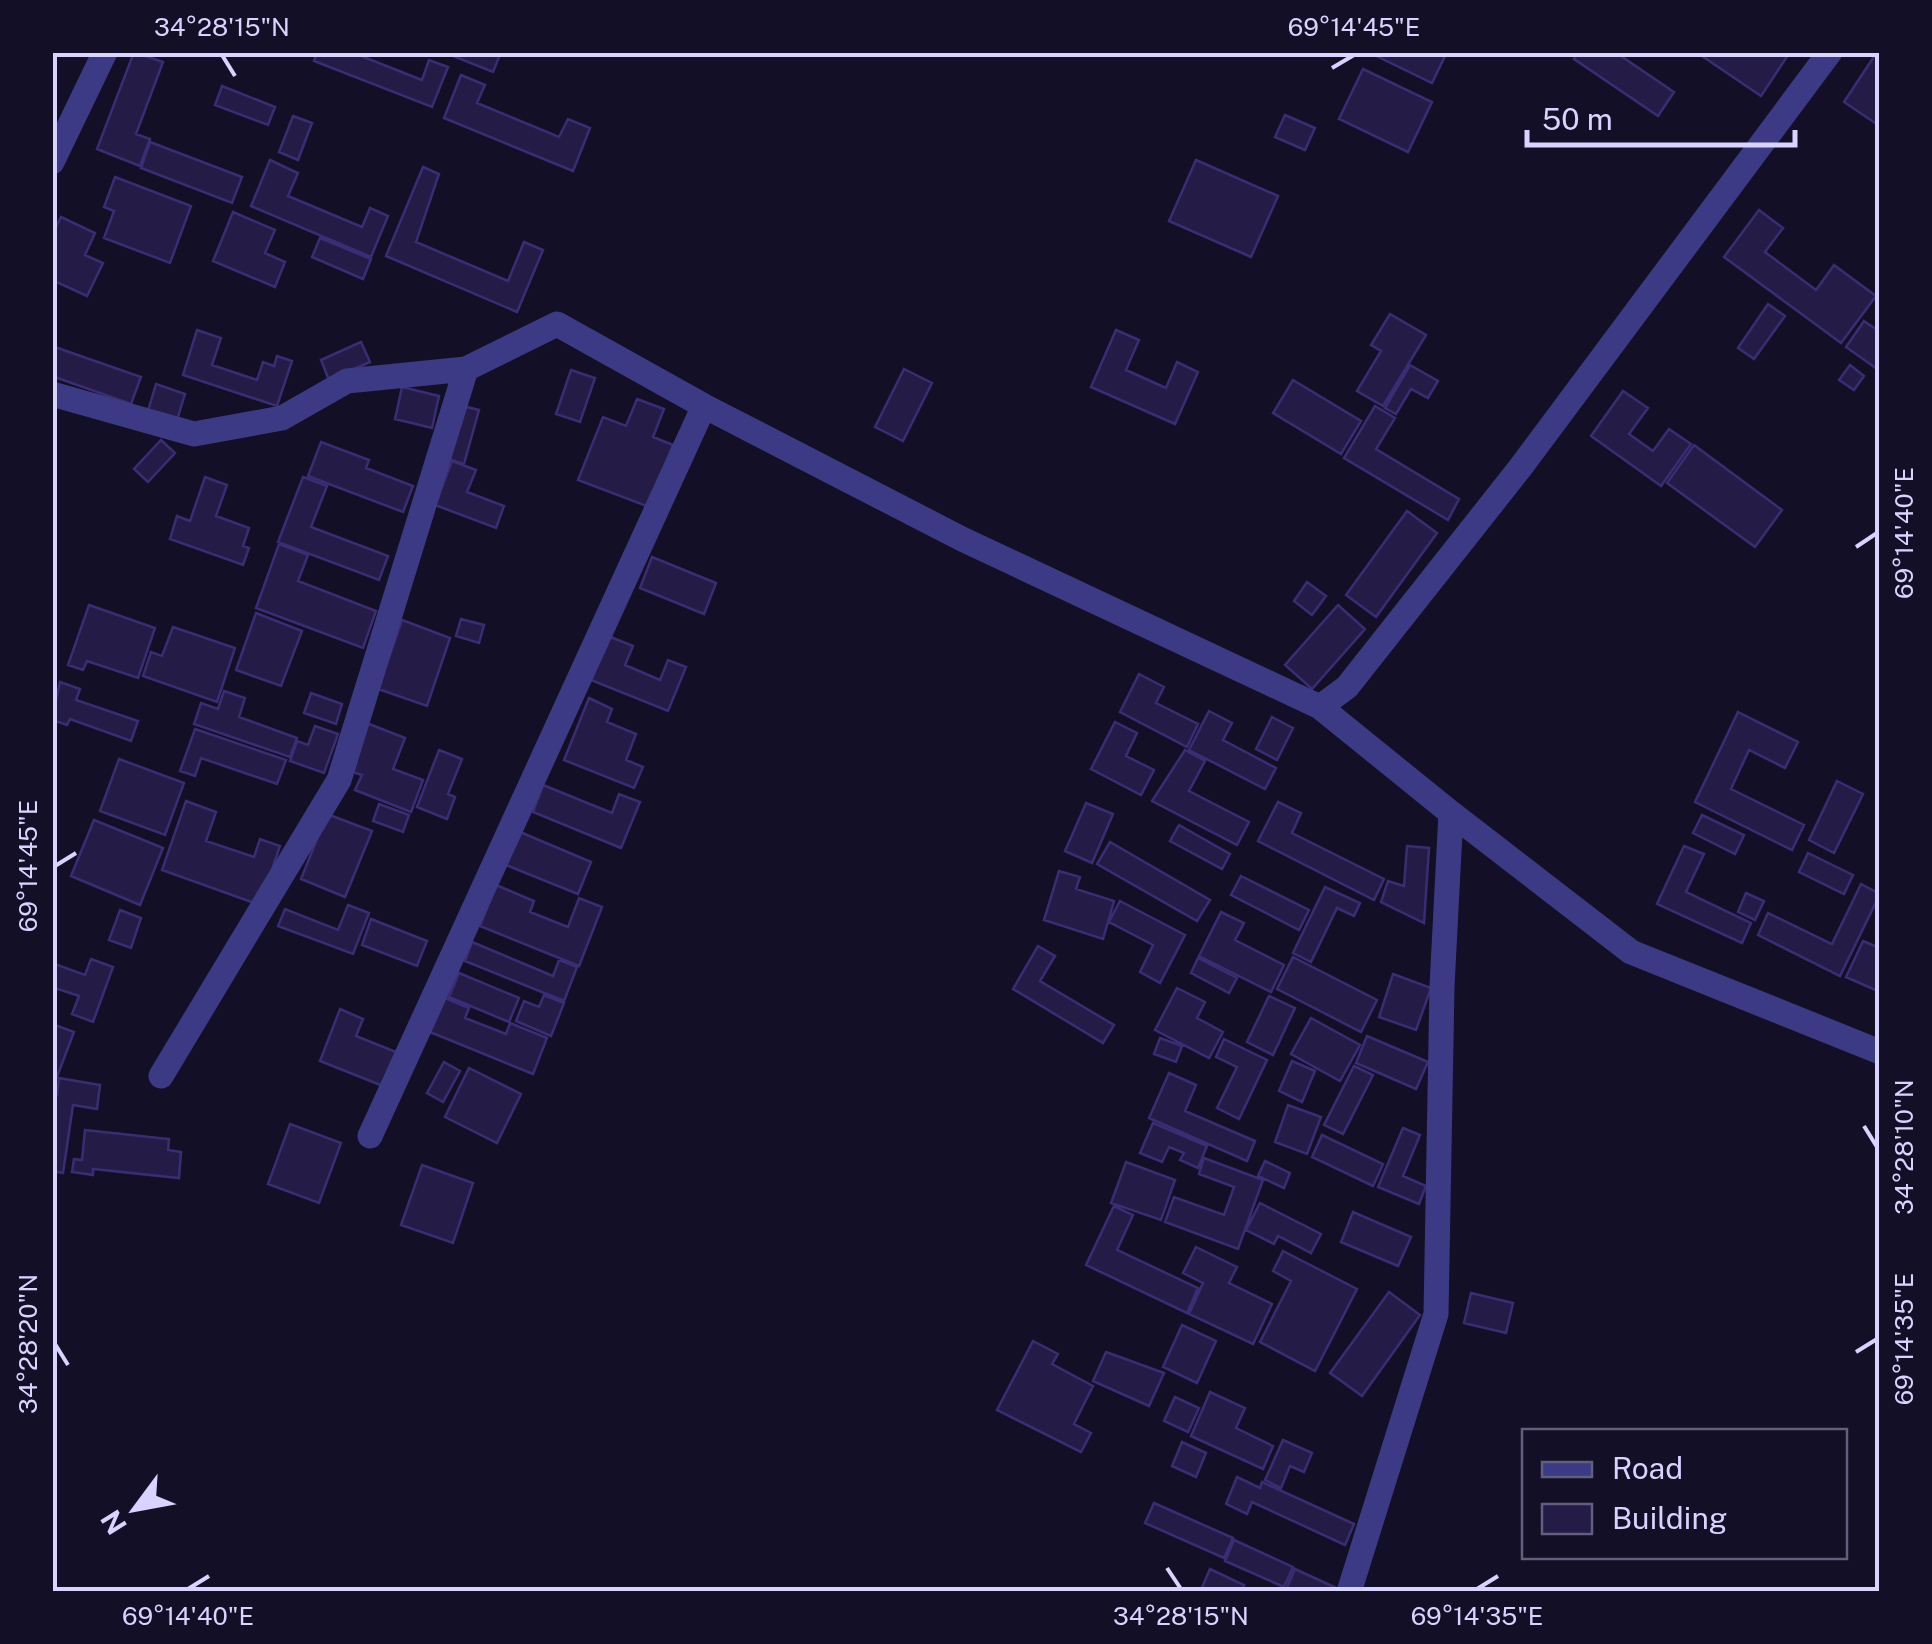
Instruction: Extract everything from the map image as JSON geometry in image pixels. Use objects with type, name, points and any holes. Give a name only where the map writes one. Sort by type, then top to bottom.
[{"type":"street","points":[[52,162],[105,52]]},
{"type":"street","points":[[1320,707],[1347,686],[1520,468],[1830,52]]},
{"type":"street","points":[[52,394],[194,434],[282,418],[347,381],[466,370],[558,324],[704,406],[962,539],[1320,707],[1631,952],[1880,1052]]},
{"type":"street","points":[[161,1076],[339,780],[466,370]]},
{"type":"street","points":[[370,1136],[704,406]]},
{"type":"street","points":[[1349,1592],[1436,1314],[1442,986],[1451,813]]},
{"type":"building","points":[[134,52],[163,62],[136,134],[150,139],[140,166],[97,149]]},
{"type":"building","points":[[317,52],[351,52],[422,80],[429,60],[448,67],[432,107],[314,61]]},
{"type":"building","points":[[454,52],[501,52],[493,72],[453,56]]},
{"type":"building","points":[[1368,52],[1447,52],[1432,83]]},
{"type":"building","points":[[1578,52],[1615,52],[1674,92],[1658,116],[1574,59]]},
{"type":"building","points":[[1696,52],[1790,52],[1761,96]]},
{"type":"building","points":[[1880,52],[1878,125],[1844,102]]},
{"type":"building","points":[[1363,69],[1432,102],[1408,152],[1339,119]]},
{"type":"building","points":[[461,75],[485,85],[477,103],[559,137],[568,119],[590,128],[573,171],[444,118]]},
{"type":"building","points":[[222,86],[275,107],[268,125],[215,105]]},
{"type":"building","points":[[1285,115],[1315,128],[1305,150],[1275,137]]},
{"type":"building","points":[[293,116],[312,123],[298,160],[279,152]]},
{"type":"building","points":[[150,142],[242,177],[232,203],[141,168]]},
{"type":"building","points":[[270,160],[298,173],[288,196],[362,227],[370,208],[388,216],[371,257],[251,206]]},
{"type":"building","points":[[1196,160],[1278,196],[1251,257],[1169,221]]},
{"type":"building","points":[[423,167],[439,174],[416,242],[508,281],[524,242],[543,250],[517,312],[386,256]]},
{"type":"building","points":[[115,177],[191,206],[170,263],[104,238],[114,211],[104,207]]},
{"type":"building","points":[[1759,210],[1783,228],[1765,252],[1816,290],[1834,265],[1876,296],[1841,343],[1724,257]]},
{"type":"building","points":[[233,212],[275,230],[265,253],[285,262],[275,287],[213,261]]},
{"type":"building","points":[[61,217],[95,233],[85,255],[103,263],[87,296],[52,280],[52,235]]},
{"type":"building","points":[[320,238],[371,259],[363,279],[312,257]]},
{"type":"building","points":[[1768,304],[1785,316],[1754,359],[1738,348]]},
{"type":"building","points":[[1390,314],[1426,335],[1383,406],[1357,391],[1381,351],[1371,345]]},
{"type":"building","points":[[1864,321],[1880,332],[1880,371],[1846,347]]},
{"type":"building","points":[[197,330],[221,338],[212,365],[257,380],[263,362],[274,366],[277,356],[292,361],[277,406],[183,375]]},
{"type":"building","points":[[1116,330],[1139,340],[1126,370],[1166,388],[1177,362],[1198,372],[1175,424],[1091,387]]},
{"type":"building","points":[[361,342],[370,362],[329,380],[321,360]]},
{"type":"building","points":[[52,346],[141,377],[131,404],[52,376]]},
{"type":"building","points":[[1410,365],[1438,381],[1428,398],[1411,389],[1396,414],[1385,408]]},
{"type":"building","points":[[1850,365],[1864,376],[1854,390],[1839,380]]},
{"type":"building","points":[[904,369],[932,383],[903,441],[875,427]]},
{"type":"building","points":[[571,370],[595,378],[580,422],[556,414]]},
{"type":"building","points":[[1293,380],[1361,421],[1341,454],[1273,413]]},
{"type":"building","points":[[156,384],[185,394],[177,420],[148,411]]},
{"type":"building","points":[[402,387],[439,396],[432,428],[395,419]]},
{"type":"building","points":[[1623,391],[1648,408],[1629,434],[1653,451],[1669,429],[1691,444],[1661,486],[1591,436]]},
{"type":"building","points":[[637,399],[664,409],[653,437],[673,445],[649,507],[578,480],[603,417],[626,426]]},
{"type":"building","points":[[463,406],[479,410],[464,464],[448,459]]},
{"type":"building","points":[[1375,406],[1395,418],[1376,449],[1459,499],[1448,520],[1344,458]]},
{"type":"building","points":[[161,440],[175,453],[148,482],[134,469]]},
{"type":"building","points":[[321,442],[369,460],[366,468],[413,486],[403,512],[308,476]]},
{"type":"building","points":[[1694,445],[1782,510],[1755,547],[1667,483]]},
{"type":"building","points":[[452,461],[476,470],[467,492],[504,506],[496,528],[435,505]]},
{"type":"building","points":[[205,477],[227,485],[216,516],[249,528],[243,546],[249,548],[243,565],[170,539],[177,516],[190,521]]},
{"type":"building","points":[[303,477],[327,486],[311,527],[388,556],[379,580],[278,542]]},
{"type":"building","points":[[1407,511],[1437,533],[1376,617],[1346,595]]},
{"type":"building","points":[[279,544],[308,555],[298,581],[376,611],[363,648],[256,608]]},
{"type":"building","points":[[652,557],[716,583],[704,614],[640,588]]},
{"type":"building","points":[[1307,582],[1326,596],[1312,615],[1294,601]]},
{"type":"building","points":[[89,605],[155,628],[138,678],[87,661],[83,670],[68,665]]},
{"type":"building","points":[[1338,605],[1365,629],[1312,689],[1285,665]]},
{"type":"building","points":[[256,613],[302,631],[281,686],[236,670]]},
{"type":"building","points":[[461,619],[484,625],[479,643],[456,636]]},
{"type":"building","points":[[402,620],[450,638],[427,706],[378,689]]},
{"type":"building","points":[[173,627],[235,648],[217,702],[143,676],[151,652],[162,656]]},
{"type":"building","points":[[608,636],[633,646],[625,665],[660,680],[668,660],[686,667],[668,711],[591,680]]},
{"type":"building","points":[[1139,674],[1164,687],[1156,703],[1198,724],[1187,747],[1120,712]]},
{"type":"building","points":[[60,682],[80,689],[76,700],[138,721],[131,741],[70,719],[67,725],[52,720]]},
{"type":"building","points":[[224,691],[245,698],[239,717],[297,738],[290,757],[194,724],[201,703],[218,709]]},
{"type":"building","points":[[311,693],[342,704],[336,724],[304,713]]},
{"type":"building","points":[[589,698],[612,709],[607,722],[636,734],[626,760],[643,767],[634,788],[564,760]]},
{"type":"building","points":[[1209,711],[1232,723],[1223,740],[1276,768],[1265,789],[1189,750]]},
{"type":"building","points":[[1738,712],[1798,742],[1785,768],[1749,750],[1731,789],[1804,825],[1792,850],[1695,802]]},
{"type":"building","points":[[1272,717],[1293,728],[1277,760],[1256,749]]},
{"type":"building","points":[[364,722],[405,738],[393,769],[423,780],[411,812],[355,790],[362,775],[346,770]]},
{"type":"building","points":[[1115,722],[1137,733],[1126,756],[1154,770],[1141,795],[1091,769]]},
{"type":"building","points":[[315,726],[338,734],[324,773],[290,761],[297,741],[308,745]]},
{"type":"building","points":[[195,729],[286,760],[277,784],[201,758],[195,776],[180,771]]},
{"type":"building","points":[[439,750],[462,759],[448,794],[455,797],[447,819],[417,807]]},
{"type":"building","points":[[1185,750],[1205,761],[1189,791],[1249,822],[1237,845],[1152,801]]},
{"type":"building","points":[[119,759],[184,783],[165,835],[100,811]]},
{"type":"building","points":[[1837,781],[1863,794],[1834,853],[1809,840]]},
{"type":"building","points":[[543,785],[612,813],[619,794],[640,802],[621,848],[533,812]]},
{"type":"building","points":[[186,801],[216,812],[206,841],[254,857],[260,839],[280,846],[260,905],[162,870]]},
{"type":"building","points":[[1278,802],[1301,813],[1292,833],[1384,879],[1374,900],[1258,841]]},
{"type":"building","points":[[1086,803],[1113,814],[1092,863],[1065,851]]},
{"type":"building","points":[[379,804],[409,815],[403,832],[373,821]]},
{"type":"building","points":[[327,814],[372,831],[345,897],[301,879]]},
{"type":"building","points":[[1702,815],[1744,835],[1735,854],[1693,833]]},
{"type":"building","points":[[94,820],[163,848],[140,905],[71,876]]},
{"type":"building","points":[[1179,825],[1230,854],[1222,869],[1170,841]]},
{"type":"building","points":[[520,832],[591,862],[578,894],[506,865]]},
{"type":"building","points":[[1110,842],[1210,900],[1197,921],[1097,864]]},
{"type":"building","points":[[1407,846],[1429,848],[1424,923],[1381,902],[1388,881],[1404,886]]},
{"type":"building","points":[[1684,846],[1704,854],[1686,892],[1751,923],[1742,943],[1657,904]]},
{"type":"building","points":[[1808,853],[1853,875],[1844,894],[1799,872]]},
{"type":"building","points":[[1059,871],[1080,877],[1076,889],[1114,901],[1103,939],[1044,920]]},
{"type":"building","points":[[1241,876],[1309,910],[1299,930],[1231,895]]},
{"type":"building","points":[[1861,884],[1880,894],[1840,976],[1758,935],[1768,913],[1832,944]]},
{"type":"building","points":[[496,885],[534,901],[530,912],[568,927],[579,898],[602,907],[579,966],[480,926]]},
{"type":"building","points":[[1325,887],[1360,903],[1354,916],[1337,908],[1311,962],[1293,953]]},
{"type":"building","points":[[1746,893],[1764,901],[1755,920],[1738,912]]},
{"type":"building","points":[[1120,901],[1185,935],[1160,983],[1140,972],[1153,945],[1109,922]]},
{"type":"building","points":[[348,905],[369,913],[353,954],[278,926],[285,909],[338,930]]},
{"type":"building","points":[[120,910],[141,918],[131,948],[109,940]]},
{"type":"building","points":[[1221,912],[1244,923],[1235,940],[1284,965],[1271,992],[1199,956]]},
{"type":"building","points":[[371,919],[427,941],[417,966],[362,945]]},
{"type":"building","points":[[1863,941],[1880,948],[1880,992],[1846,977]]},
{"type":"building","points":[[472,942],[553,976],[559,960],[577,967],[564,1001],[465,961]]},
{"type":"building","points":[[1038,946],[1055,956],[1040,981],[1114,1025],[1103,1043],[1013,989]]},
{"type":"building","points":[[1293,957],[1377,1000],[1361,1032],[1277,989]]},
{"type":"building","points":[[1198,958],[1237,978],[1229,993],[1191,973]]},
{"type":"building","points":[[91,959],[113,967],[93,1022],[72,1014],[79,996],[52,987],[52,963],[85,975]]},
{"type":"building","points":[[459,973],[519,998],[509,1022],[449,997]]},
{"type":"building","points":[[1393,974],[1431,988],[1416,1030],[1379,1017]]},
{"type":"building","points":[[1177,988],[1205,1002],[1197,1018],[1223,1032],[1209,1058],[1155,1030]]},
{"type":"building","points":[[544,995],[564,1003],[551,1036],[516,1021],[524,1001],[539,1007]]},
{"type":"building","points":[[1269,996],[1295,1008],[1273,1055],[1247,1042]]},
{"type":"building","points":[[445,998],[469,1008],[465,1018],[506,1034],[510,1023],[547,1038],[533,1074],[430,1032]]},
{"type":"building","points":[[340,1009],[363,1019],[356,1036],[396,1052],[383,1086],[320,1061]]},
{"type":"building","points":[[1311,1018],[1360,1045],[1340,1081],[1291,1054]]},
{"type":"building","points":[[52,1024],[74,1032],[55,1082],[52,1081]]},
{"type":"building","points":[[1367,1036],[1428,1062],[1416,1089],[1356,1063]]},
{"type":"building","points":[[1160,1038],[1182,1046],[1176,1062],[1154,1054]]},
{"type":"building","points":[[1224,1039],[1267,1060],[1239,1119],[1217,1108],[1237,1067],[1216,1057]]},
{"type":"building","points":[[1292,1061],[1315,1071],[1302,1102],[1279,1091]]},
{"type":"building","points":[[444,1062],[460,1071],[443,1102],[427,1093]]},
{"type":"building","points":[[1354,1066],[1373,1075],[1343,1134],[1324,1125]]},
{"type":"building","points":[[469,1068],[521,1094],[497,1143],[445,1117]]},
{"type":"building","points":[[1169,1073],[1196,1085],[1185,1111],[1255,1141],[1247,1161],[1149,1118]]},
{"type":"building","points":[[59,1078],[100,1085],[97,1109],[73,1105],[63,1173],[52,1171],[52,1094],[57,1095]]},
{"type":"building","points":[[1288,1105],[1321,1117],[1307,1154],[1275,1142]]},
{"type":"building","points":[[1153,1123],[1207,1146],[1198,1168],[1180,1160],[1184,1153],[1169,1147],[1162,1162],[1140,1153]]},
{"type":"building","points":[[290,1124],[341,1143],[319,1203],[268,1184]]},
{"type":"building","points":[[1403,1128],[1420,1135],[1403,1176],[1426,1186],[1419,1204],[1378,1187]]},
{"type":"building","points":[[85,1130],[169,1139],[168,1150],[181,1152],[179,1178],[93,1169],[93,1175],[72,1172],[74,1159],[82,1160]]},
{"type":"building","points":[[1322,1135],[1383,1164],[1373,1186],[1312,1157]]},
{"type":"building","points":[[1204,1158],[1263,1180],[1238,1249],[1165,1222],[1174,1197],[1224,1215],[1234,1187],[1199,1174]]},
{"type":"building","points":[[1265,1161],[1290,1173],[1284,1188],[1258,1176]]},
{"type":"building","points":[[1126,1162],[1175,1180],[1161,1220],[1111,1203]]},
{"type":"building","points":[[422,1165],[473,1183],[453,1243],[401,1225]]},
{"type":"building","points":[[1260,1203],[1321,1234],[1311,1253],[1278,1236],[1274,1244],[1246,1230]]},
{"type":"building","points":[[1114,1206],[1133,1215],[1117,1250],[1198,1288],[1187,1313],[1086,1265]]},
{"type":"building","points":[[1353,1212],[1411,1237],[1398,1266],[1341,1242]]},
{"type":"building","points":[[1196,1247],[1237,1267],[1229,1283],[1272,1304],[1253,1344],[1189,1314],[1203,1283],[1183,1273]]},
{"type":"building","points":[[1283,1251],[1357,1289],[1315,1371],[1260,1342],[1291,1281],[1273,1271]]},
{"type":"building","points":[[1389,1292],[1420,1315],[1362,1396],[1330,1373]]},
{"type":"building","points":[[1471,1293],[1513,1303],[1506,1333],[1464,1323]]},
{"type":"building","points":[[1182,1325],[1216,1341],[1197,1383],[1163,1367]]},
{"type":"building","points":[[1033,1341],[1058,1354],[1052,1364],[1093,1386],[1074,1424],[1091,1433],[1081,1452],[997,1410]]},
{"type":"building","points":[[1106,1352],[1164,1373],[1149,1406],[1093,1381]]},
{"type":"building","points":[[1210,1392],[1245,1408],[1236,1428],[1273,1446],[1263,1469],[1191,1436]]},
{"type":"building","points":[[1175,1397],[1199,1408],[1188,1432],[1164,1421]]},
{"type":"building","points":[[1283,1440],[1312,1453],[1304,1472],[1290,1466],[1281,1488],[1265,1480]]},
{"type":"building","points":[[1182,1442],[1206,1453],[1196,1477],[1172,1466]]},
{"type":"building","points":[[1237,1477],[1260,1488],[1262,1482],[1354,1524],[1345,1545],[1252,1502],[1247,1514],[1226,1504]]},
{"type":"building","points":[[1154,1503],[1233,1538],[1224,1558],[1145,1523]]},
{"type":"building","points":[[1234,1540],[1293,1567],[1284,1587],[1225,1561]]},
{"type":"building","points":[[1210,1569],[1244,1585],[1241,1592],[1200,1592]]},
{"type":"building","points":[[1295,1569],[1345,1592],[1285,1592]]}]
